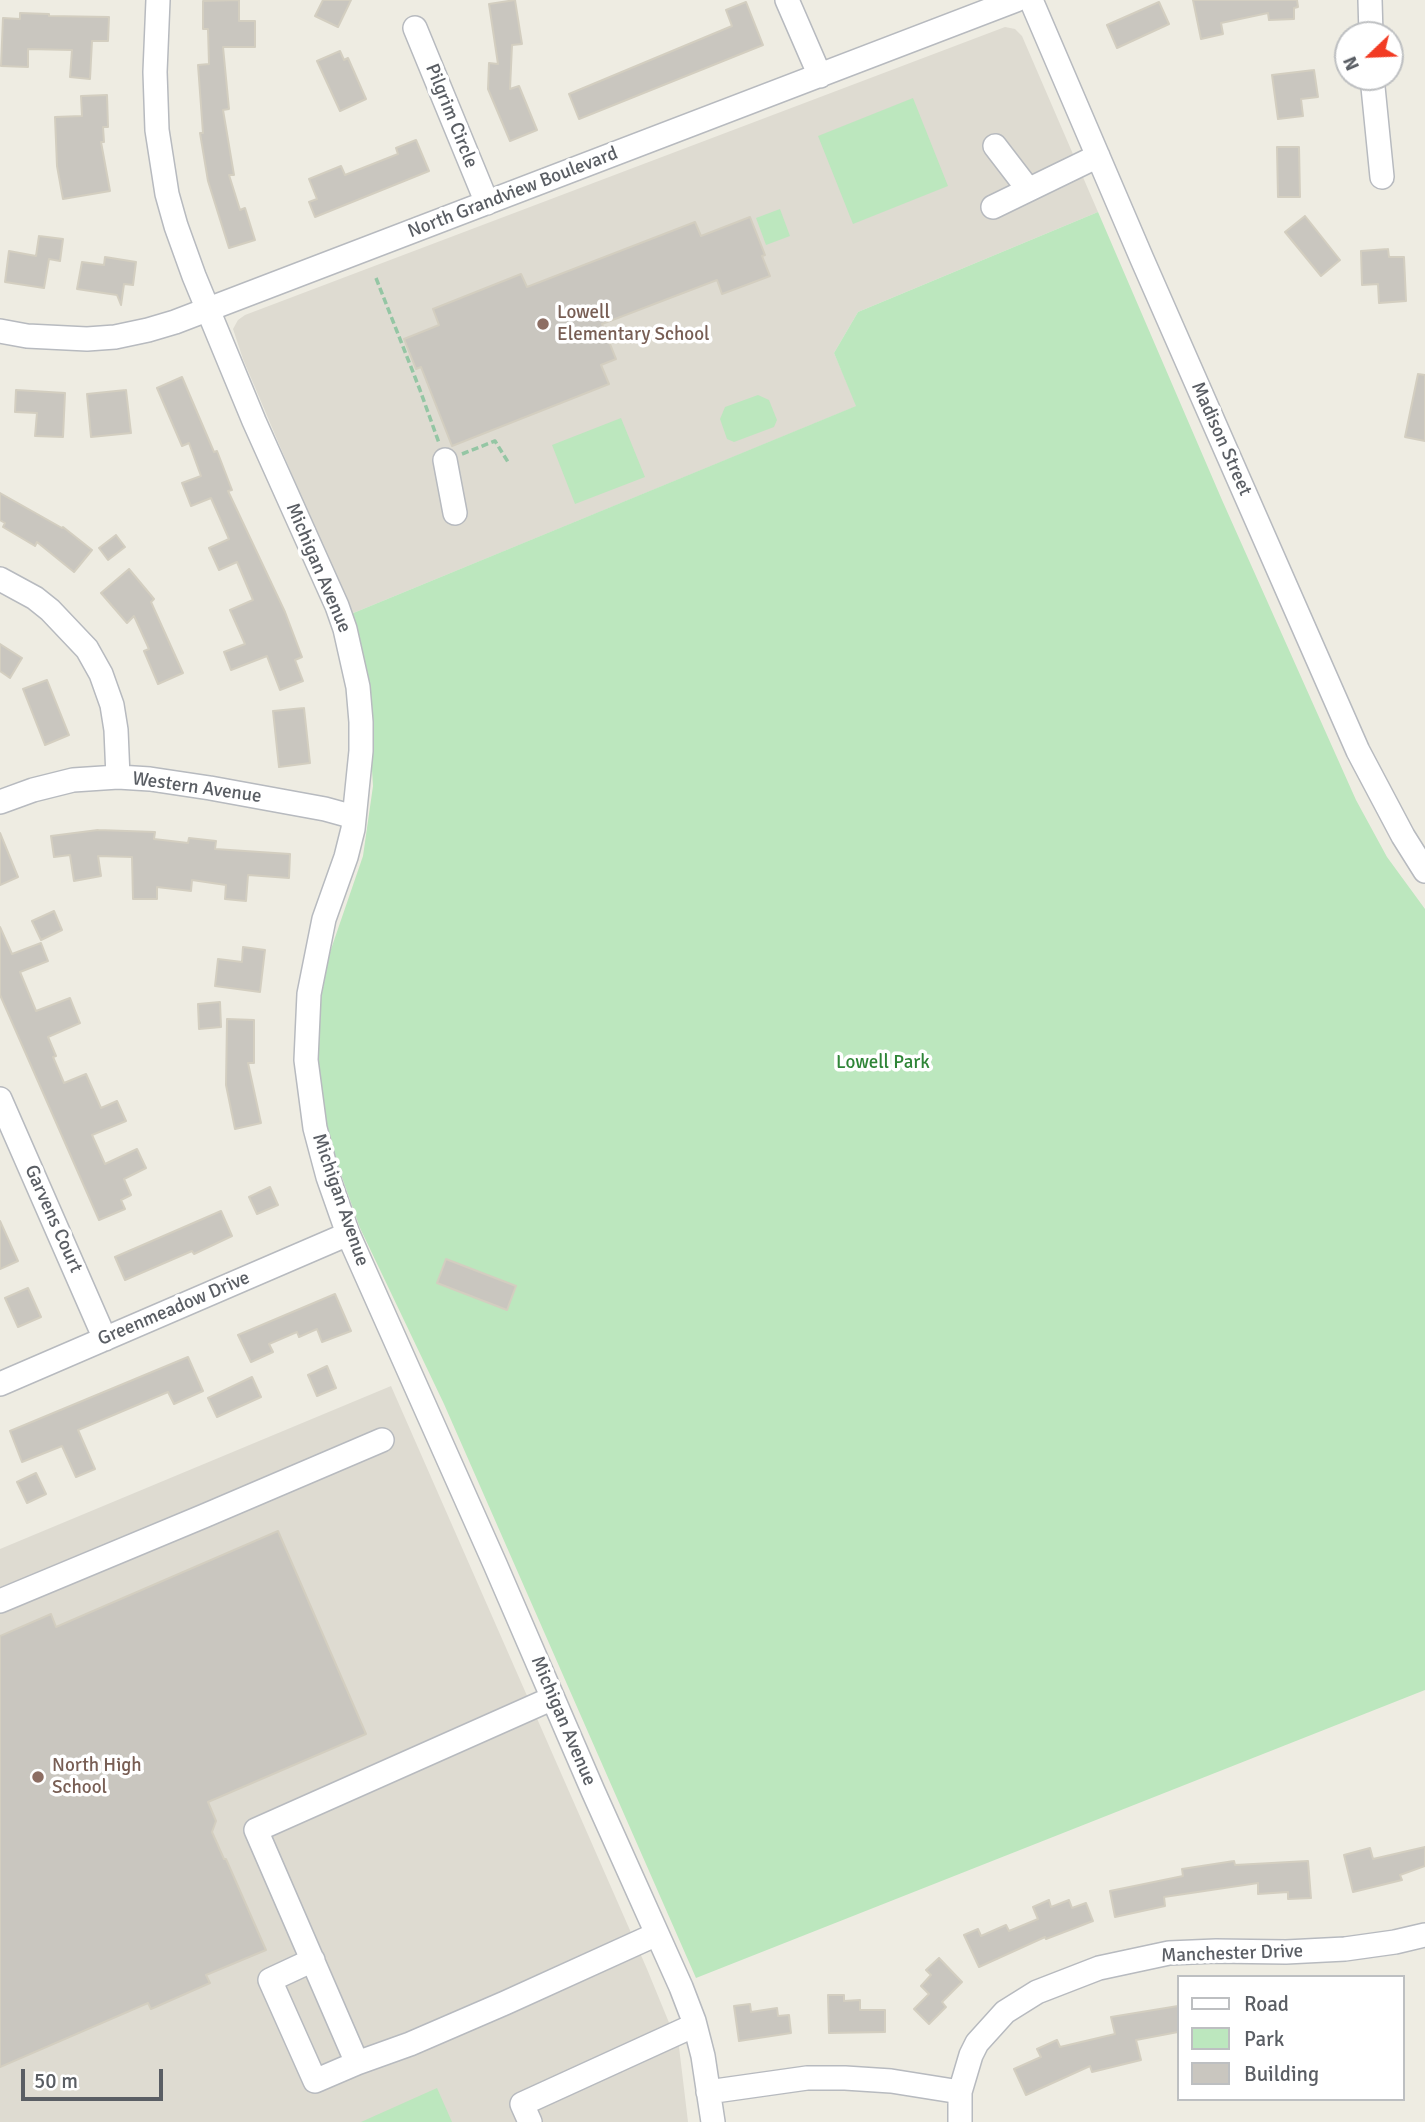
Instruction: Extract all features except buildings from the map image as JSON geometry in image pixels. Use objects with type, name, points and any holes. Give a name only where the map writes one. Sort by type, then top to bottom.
[{"type":"street","name":"Michigan Avenue","points":[[158,0],[155,72],[157,130],[167,194],[176,226],[254,421],[337,606],[358,687],[361,722],[360,772],[354,817],[346,857],[324,919],[309,993],[306,1060],[315,1128],[328,1177],[348,1234],[681,1987],[703,2056],[713,2122]]},
{"type":"street","points":[[787,0],[820,76]]},
{"type":"street","name":"North Grandview Boulevard","points":[[0,331],[52,339],[87,339],[116,337],[148,330],[208,310],[1016,0]]},
{"type":"street","name":"Madison Street","points":[[1031,0],[1357,751],[1425,871]]},
{"type":"street","points":[[1370,0],[1370,21]]},
{"type":"street","name":"Pilgrim Circle","points":[[415,28],[486,203]]},
{"type":"street","points":[[1373,91],[1382,177]]},
{"type":"street","points":[[995,146],[1028,189]]},
{"type":"street","points":[[993,207],[1098,156]]},
{"type":"street","points":[[445,460],[455,513]]},
{"type":"street","points":[[0,579],[35,598],[50,610],[87,649],[101,674],[112,705],[118,777]]},
{"type":"street","name":"Western Avenue","points":[[0,802],[73,780],[118,777],[210,788],[354,817]]},
{"type":"street","name":"Garvens Court","points":[[0,1099],[105,1339]]},
{"type":"street","name":"Greenmeadow Drive","points":[[0,1384],[348,1234]]},
{"type":"street","points":[[0,1601],[382,1440]]},
{"type":"street","points":[[358,2063],[256,1830],[553,1698]]},
{"type":"street","points":[[313,1960],[270,1980],[315,2081],[481,2014],[657,1934]]},
{"type":"street","name":"Manchester Drive","points":[[960,2122],[960,2092],[977,2043],[1005,2012],[1037,1992],[1099,1968],[1169,1953],[1345,1949],[1425,1935]]},
{"type":"street","points":[[530,2122],[522,2104],[695,2025]]},
{"type":"street","points":[[708,2092],[807,2078],[845,2078],[891,2081],[960,2092]]},
{"type":"path","points":[[376,278],[445,460],[495,441],[508,462]]},
{"type":"shaded area","name":"Lowell Elementary School","points":[[1005,27],[1015,29],[1022,36],[1098,212],[858,312],[834,353],[857,406],[351,614],[243,359],[233,329],[238,320],[245,315]]},
{"type":"shaded area","points":[[391,1386],[679,2047],[688,2122],[0,2122],[0,1549]]},
{"type":"green space","points":[[913,98],[948,186],[853,224],[818,136]]},
{"type":"green space","points":[[780,209],[790,236],[766,245],[756,218]]},
{"type":"green space","name":"Lowell Park","points":[[1098,212],[1222,500],[1356,800],[1387,857],[1425,909],[1425,1690],[696,1978],[444,1404],[360,1228],[327,1135],[320,1100],[318,1063],[321,998],[329,955],[363,856],[373,786],[367,687],[351,614],[856,406],[834,353],[858,312]]},
{"type":"green space","points":[[758,395],[769,400],[777,420],[774,427],[734,442],[727,439],[720,419],[725,407]]},
{"type":"green space","points":[[621,418],[645,477],[575,504],[552,445]]},
{"type":"green space","points":[[437,2088],[452,2122],[361,2122]]},
{"type":"place","name":"Lowell Elementary School","points":[[543,324]]},
{"type":"place","name":"North High School","points":[[38,1777]]}]
